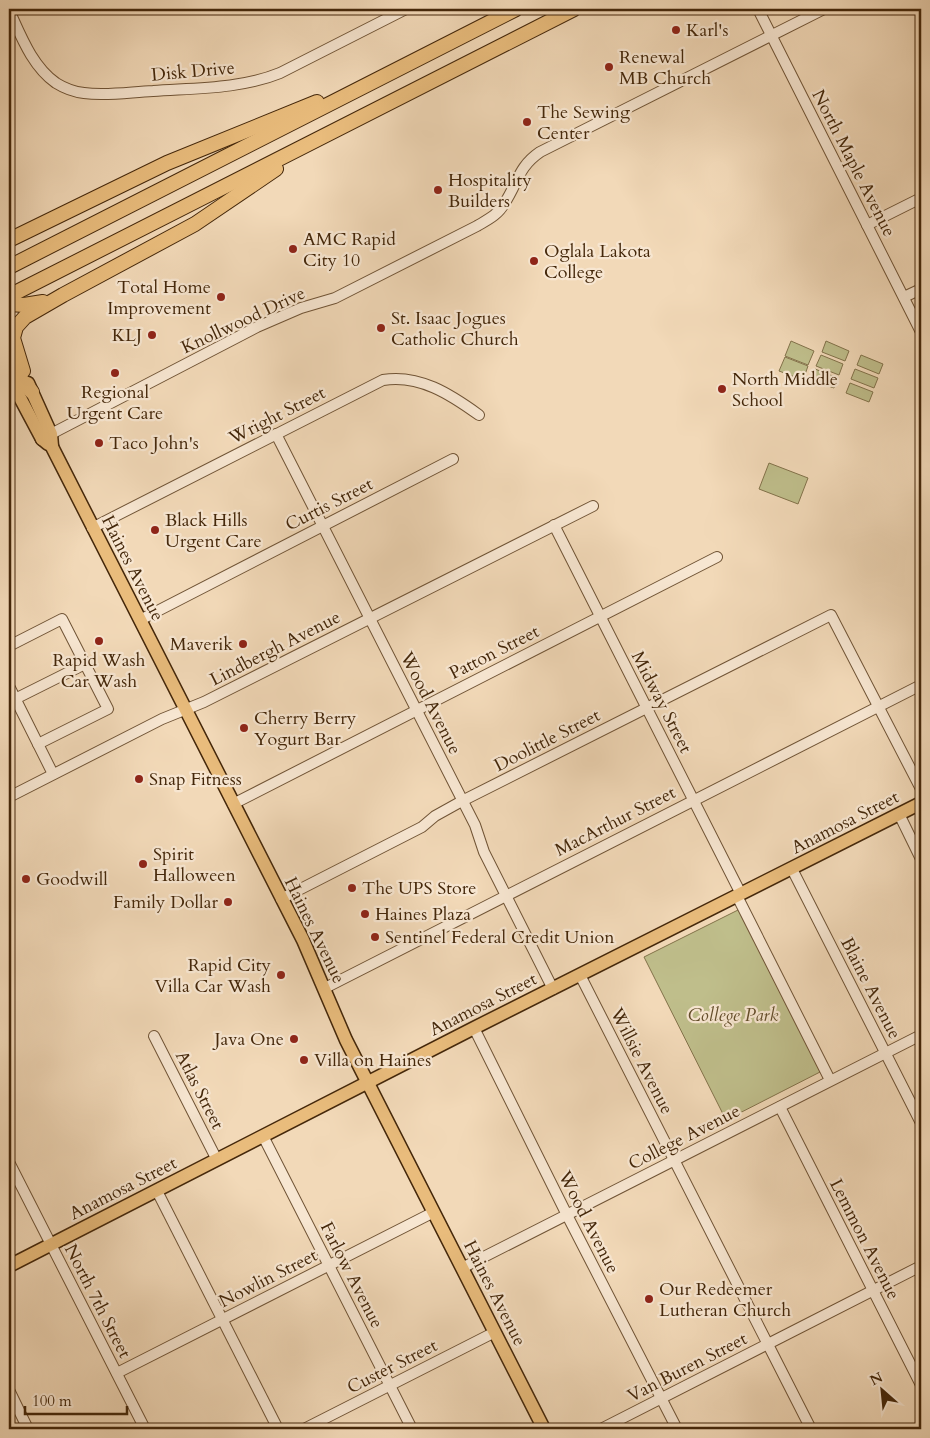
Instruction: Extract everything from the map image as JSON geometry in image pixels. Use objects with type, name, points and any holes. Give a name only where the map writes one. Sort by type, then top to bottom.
[{"type":"highway","points":[[9,267],[516,9]]},
{"type":"highway","points":[[9,296],[574,9]]},
{"type":"highway","points":[[9,240],[182,156],[401,68]]},
{"type":"highway","points":[[23,371],[14,345],[14,333],[16,327],[25,317],[63,294],[195,224],[267,174],[298,156],[313,141]]},
{"type":"highway","points":[[9,247],[38,227]]},
{"type":"highway","points":[[9,304],[33,304],[63,294]]},
{"type":"highway","points":[[9,359],[16,374],[32,392]]},
{"type":"main road","points":[[9,344],[32,392],[47,436]]},
{"type":"main road","points":[[11,382],[47,436]]},
{"type":"main road","name":"Haines Avenue","points":[[47,436],[46,438],[53,448],[281,900],[367,1082],[544,1429]]},
{"type":"main road","name":"Anamosa Street","points":[[9,1266],[367,1082],[921,803]]},
{"type":"street","name":"Disk Drive","points":[[9,10],[32,57],[48,76],[72,90],[102,94],[232,84],[260,80],[280,73],[406,9]]},
{"type":"street","name":"North Maple Avenue","points":[[758,9],[921,332]]},
{"type":"street","name":"Knollwood Drive","points":[[47,436],[257,327],[301,308],[335,298],[477,226],[498,212],[528,160],[540,152],[824,9]]},
{"type":"street","points":[[867,225],[921,198]]},
{"type":"street","points":[[904,297],[921,289]]},
{"type":"street","name":"Wright Street","points":[[92,528],[372,384],[391,378],[403,378],[432,386],[460,400],[479,414]]},
{"type":"street","name":"Wood Avenue","points":[[276,434],[475,825],[484,852],[553,988]]},
{"type":"street","name":"Curtis Street","points":[[140,620],[453,460]]},
{"type":"street","name":"Lindbergh Avenue","points":[[9,797],[162,718],[204,702],[593,506]]},
{"type":"street","name":"Midway Street","points":[[554,525],[694,800],[830,1080]]},
{"type":"street","name":"Patton Street","points":[[233,804],[717,557]]},
{"type":"street","name":"Doolittle Street","points":[[281,900],[422,827],[435,816],[830,615],[878,706]]},
{"type":"street","points":[[9,646],[62,619],[108,709],[38,744]]},
{"type":"street","points":[[15,699],[85,664]]},
{"type":"street","name":"MacArthur Street","points":[[324,988],[921,684]]},
{"type":"street","points":[[9,686],[53,774]]},
{"type":"street","points":[[878,706],[921,789]]},
{"type":"street","points":[[899,814],[921,859]]},
{"type":"street","name":"Blaine Avenue","points":[[792,869],[921,1123]]},
{"type":"street","name":"Willsie Avenue","points":[[580,975],[811,1429]]},
{"type":"street","name":"Wood Avenue","points":[[474,1028],[677,1429]]},
{"type":"street","name":"College Avenue","points":[[462,1268],[921,1034]]},
{"type":"street","name":"Atlas Street","points":[[154,1036],[217,1160]]},
{"type":"street","name":"Lemmon Avenue","points":[[780,1106],[921,1386]]},
{"type":"street","name":"Farlow Avenue","points":[[263,1136],[412,1429]]},
{"type":"street","name":"North 7th Street","points":[[9,1162],[145,1429]]},
{"type":"street","points":[[157,1191],[278,1429]]},
{"type":"street","name":"Nowlin Street","points":[[116,1372],[434,1212]]},
{"type":"street","name":"Van Buren Street","points":[[601,1429],[921,1266]]},
{"type":"street","name":"Custer Street","points":[[304,1429],[495,1332]]},
{"type":"street","points":[[9,1390],[28,1429]]},
{"type":"green space","points":[[791,341],[814,351],[808,365],[785,356]]},
{"type":"green space","points":[[826,341],[849,351],[845,361],[822,352]]},
{"type":"green space","points":[[821,355],[843,364],[839,375],[816,366]]},
{"type":"green space","points":[[861,355],[883,364],[879,374],[857,365]]},
{"type":"green space","points":[[785,357],[808,366],[803,380],[779,371]]},
{"type":"green space","points":[[815,369],[838,378],[834,388],[811,380]]},
{"type":"green space","points":[[855,369],[878,378],[874,388],[851,379]]},
{"type":"green space","points":[[850,383],[873,392],[869,402],[846,393]]},
{"type":"green space","points":[[769,463],[808,478],[798,504],[759,489]]},
{"type":"green space","name":"College Park","points":[[740,909],[822,1071],[726,1120],[644,957]]},
{"type":"place","name":"Karl's","points":[[676,30]]},
{"type":"place","name":"Renewal MB Church","points":[[609,67]]},
{"type":"place","name":"The Sewing Center","points":[[527,122]]},
{"type":"place","name":"Hospitality Builders","points":[[438,190]]},
{"type":"place","name":"AMC Rapid City 10","points":[[293,249]]},
{"type":"place","name":"Oglala Lakota College","points":[[534,261]]},
{"type":"place","name":"Total Home Improvement","points":[[221,297]]},
{"type":"place","name":"St. Isaac Jogues Catholic Church","points":[[381,328]]},
{"type":"place","name":"KLJ","points":[[152,335]]},
{"type":"place","name":"Regional Urgent Care","points":[[115,373]]},
{"type":"place","name":"North Middle School","points":[[722,389]]},
{"type":"place","name":"Taco John's","points":[[99,443]]},
{"type":"place","name":"Black Hills Urgent Care","points":[[155,530]]},
{"type":"place","name":"Rapid Wash Car Wash","points":[[99,641]]},
{"type":"place","name":"Maverik","points":[[243,644]]},
{"type":"place","name":"Cherry Berry Yogurt Bar","points":[[244,728]]},
{"type":"place","name":"Snap Fitness","points":[[139,779]]},
{"type":"place","name":"Spirit Halloween","points":[[143,864]]},
{"type":"place","name":"Goodwill","points":[[26,879]]},
{"type":"place","name":"The UPS Store","points":[[352,888]]},
{"type":"place","name":"Family Dollar","points":[[228,902]]},
{"type":"place","name":"Haines Plaza","points":[[365,914]]},
{"type":"place","name":"Sentinel Federal Credit Union","points":[[375,937]]},
{"type":"place","name":"Rapid City Villa Car Wash","points":[[281,975]]},
{"type":"place","name":"Java One","points":[[294,1039]]},
{"type":"place","name":"Villa on Haines","points":[[304,1060]]},
{"type":"place","name":"Our Redeemer Lutheran Church","points":[[649,1299]]}]
